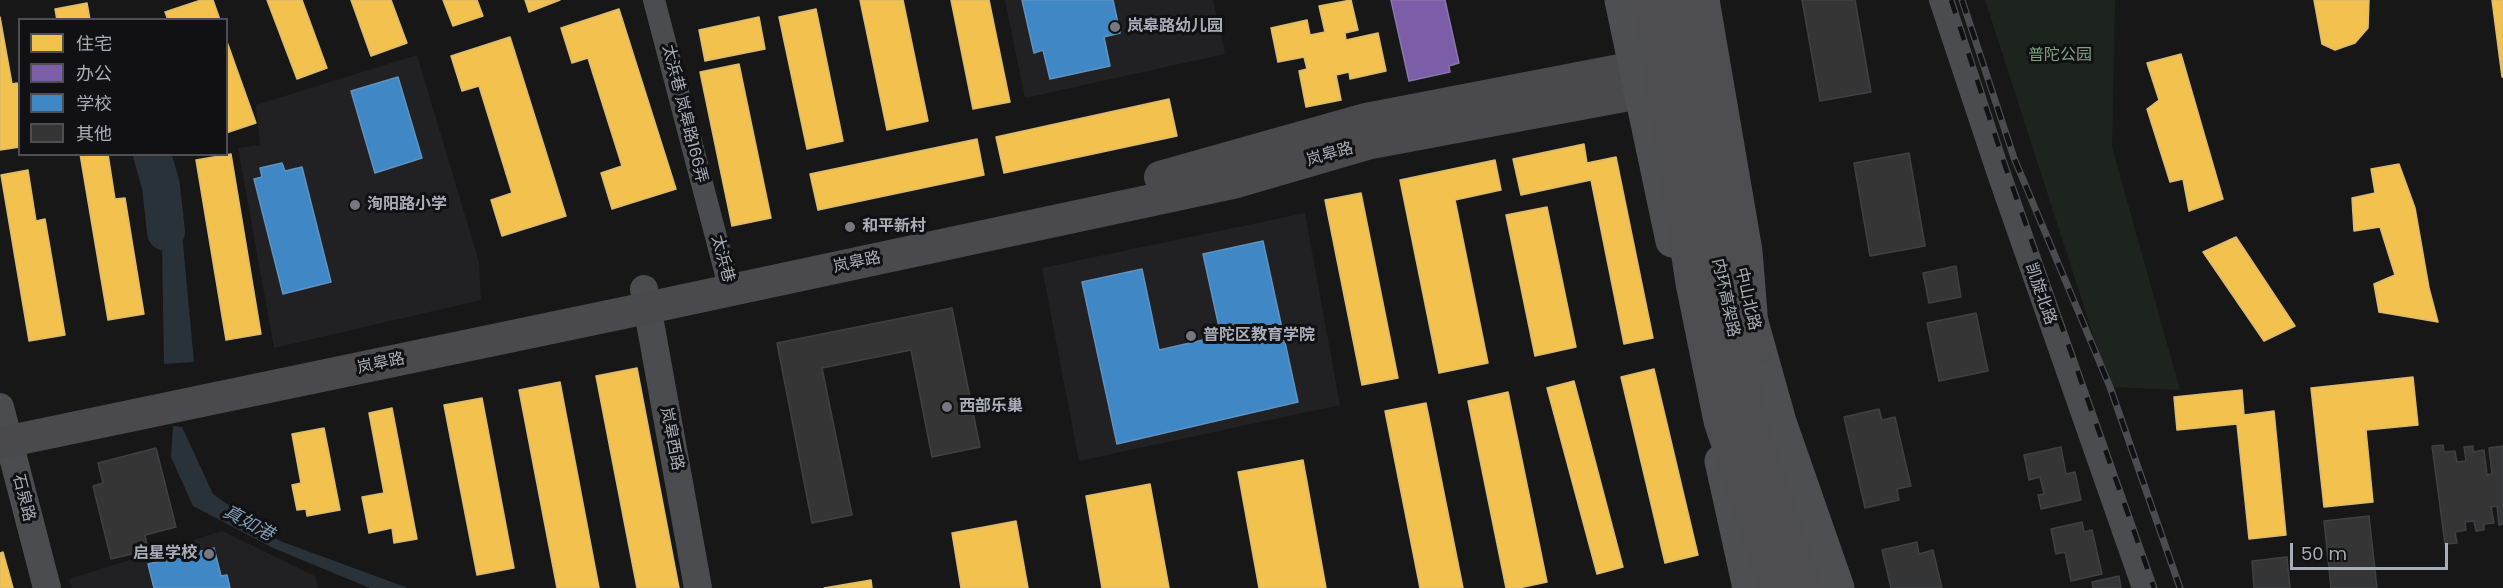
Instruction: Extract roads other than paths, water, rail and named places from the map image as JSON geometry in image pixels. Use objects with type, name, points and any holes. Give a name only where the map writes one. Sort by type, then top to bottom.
[{"type":"highway","name":"内环高架路","points":[[1649,0],[1692,283],[1720,421],[1776,588]]},
{"type":"highway","name":"内环高架路","points":[[1676,0],[1717,264],[1755,434],[1806,588]]},
{"type":"highway","points":[[1701,0],[1746,251],[1754,357],[1755,434]]},
{"type":"main road","points":[[1621,0],[1636,79],[1749,588]]},
{"type":"main road","name":"中山北路","points":[[1701,0],[1740,273],[1759,351],[1780,422],[1838,588]]},
{"type":"main road","name":"岚皋路","points":[[3,428],[346,361],[727,281],[1237,182],[1371,143],[1636,79],[1710,67]]},
{"type":"street","name":"太浜巷 岚皋路166弄","points":[[654,0],[714,228]]},
{"type":"street","name":"凯旋北路","points":[[1940,0],[1998,174],[2143,588]]},
{"type":"street","name":"太浜巷","points":[[714,228],[727,281]]},
{"type":"street","name":"岚皋西路","points":[[645,299],[698,588]]},
{"type":"street","name":"石泉路","points":[[3,428],[47,588]]},
{"type":"water","points":[[152,156],[168,156],[178,190],[194,362],[164,364],[161,186]]},
{"type":"water","points":[[173,426],[182,427],[213,494],[280,541],[408,588],[370,588],[273,548],[193,506],[171,457]]},
{"type":"waterway","name":"真如港","points":[[153,156],[161,186],[166,232]]},
{"type":"railway","points":[[1951,0],[2004,163],[2154,588]]},
{"type":"railway","points":[[1962,0],[2014,158],[2110,387],[2180,588]]},
{"type":"place","name":"岚皋路幼儿园","points":[[1115,27]]},
{"type":"place","name":"洵阳路小学","points":[[355,205]]},
{"type":"place","name":"和平新村","points":[[850,227]]},
{"type":"place","name":"普陀区教育学院","points":[[1191,336]]},
{"type":"place","name":"西部乐巢","points":[[947,407]]},
{"type":"place","name":"启星学校","points":[[209,554]]},
{"type":"park label","name":"普陀公园","points":[[2060,56]]}]
